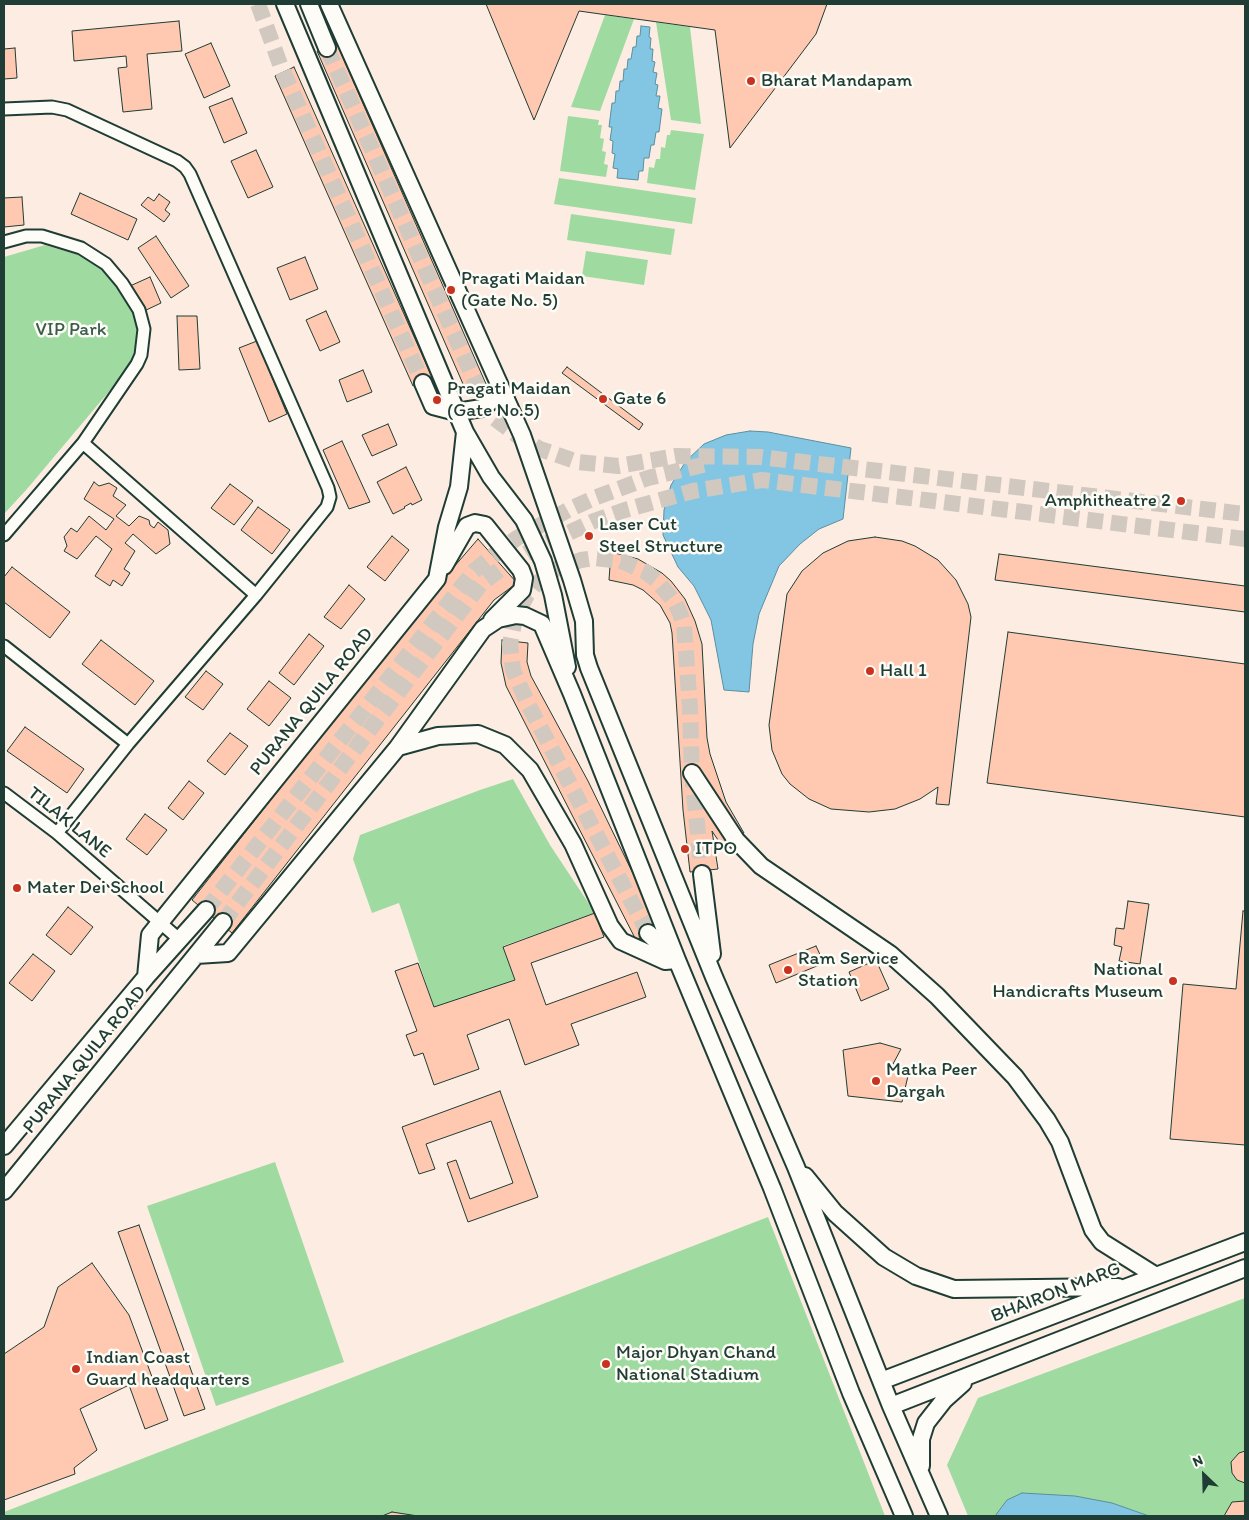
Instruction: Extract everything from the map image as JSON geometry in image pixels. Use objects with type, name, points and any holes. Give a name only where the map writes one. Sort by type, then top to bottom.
[{"type":"main road","points":[[285,4],[465,432],[491,477],[524,520],[543,561],[554,595],[572,694]]},
{"type":"main road","points":[[309,4],[326,48]]},
{"type":"main road","points":[[329,4],[504,392],[535,471],[572,580],[584,621],[585,655],[589,668],[714,977],[796,1167],[891,1406],[939,1516]]},
{"type":"main road","points":[[422,383],[432,406],[456,412],[482,408],[504,392]]},
{"type":"main road","name":"PURANA QUILA ROAD","points":[[146,977],[150,935],[437,579],[447,527],[459,487],[465,432]]},
{"type":"main road","points":[[196,955],[228,953],[398,747],[483,629],[520,593],[525,582],[521,570],[485,525],[475,523],[464,529],[437,579]]},
{"type":"main road","points":[[483,629],[498,619],[516,615],[525,616],[542,624],[572,694],[677,960],[772,1188],[851,1393],[904,1516]]},
{"type":"main road","points":[[398,747],[438,736],[478,734],[505,745],[530,770],[573,844],[610,926],[621,941],[665,961],[677,960]]},
{"type":"main road","points":[[692,773],[736,840],[760,866],[890,954],[937,996],[1015,1077],[1048,1120],[1060,1142],[1094,1230],[1102,1242],[1156,1276]]},
{"type":"main road","points":[[702,874],[714,977]]},
{"type":"main road","name":"PURANA QUILA ROAD","points":[[4,1146],[146,977],[206,910]]},
{"type":"main road","name":"PURANA QUILA ROAD","points":[[4,1191],[223,922]]},
{"type":"main road","points":[[648,933],[677,960]]},
{"type":"main road","points":[[796,1167],[835,1213],[884,1257],[916,1276],[954,1288],[1131,1286]]},
{"type":"main road","name":"BHAIRON MARG","points":[[881,1381],[1245,1242]]},
{"type":"main road","points":[[891,1406],[1245,1268]]},
{"type":"main road","points":[[921,1473],[921,1439],[926,1423],[944,1400],[972,1376]]},
{"type":"street","points":[[4,109],[52,107],[66,110],[177,161],[190,174],[324,479],[330,497],[328,506],[256,595],[128,744],[57,833]]},
{"type":"street","points":[[4,242],[26,236],[42,236],[81,248],[106,264],[122,283],[139,310],[144,330],[141,355],[137,364],[83,443],[4,535]]},
{"type":"street","points":[[83,443],[256,595]]},
{"type":"street","points":[[4,646],[128,744]]},
{"type":"street","name":"TILAK LANE","points":[[4,793],[57,833],[179,939]]},
{"type":"green space","points":[[605,15],[634,19],[600,111],[571,107]]},
{"type":"green space","points":[[656,22],[690,27],[701,124],[671,120]]},
{"type":"green space","points":[[568,116],[599,120],[598,125],[602,125],[600,138],[604,139],[602,151],[606,152],[604,164],[608,165],[606,177],[560,171]]},
{"type":"green space","points":[[671,130],[704,134],[695,190],[647,183],[649,167],[654,168],[656,159],[660,159],[661,147],[665,148],[667,135],[670,135]]},
{"type":"green space","points":[[559,178],[696,198],[692,224],[554,204]]},
{"type":"green space","points":[[571,214],[675,229],[671,255],[567,240]]},
{"type":"green space","name":"VIP Park","points":[[45,245],[85,257],[115,279],[144,321],[134,356],[122,376],[4,514],[4,257]]},
{"type":"green space","points":[[586,251],[648,260],[644,285],[582,276]]},
{"type":"green space","points":[[513,779],[550,845],[595,913],[503,946],[515,980],[434,1007],[399,903],[372,913],[353,859],[360,835]]},
{"type":"green space","points":[[275,1162],[344,1362],[216,1406],[147,1206]]},
{"type":"green space","name":"Major Dhyan Chand National Stadium","points":[[768,1217],[885,1516],[4,1516],[4,1512]]},
{"type":"green space","points":[[1245,1298],[1245,1516],[968,1516],[947,1465],[978,1398]]},
{"type":"water","points":[[641,26],[650,27],[650,49],[653,49],[652,61],[655,62],[653,72],[657,73],[655,84],[658,85],[656,96],[660,96],[658,108],[662,109],[659,132],[656,132],[654,145],[651,145],[649,158],[644,158],[643,171],[639,171],[638,180],[617,178],[618,169],[613,168],[615,154],[612,153],[613,141],[610,140],[612,127],[609,127],[612,103],[615,103],[616,91],[619,91],[620,81],[623,81],[624,69],[627,69],[628,59],[631,59],[633,47],[636,47],[637,36],[640,36]]},
{"type":"water","points":[[750,431],[768,432],[851,448],[843,519],[819,529],[800,544],[779,566],[759,614],[753,644],[749,692],[724,690],[711,620],[694,586],[678,567],[663,535],[664,510],[671,485],[686,461],[704,444],[726,435]]},
{"type":"water","points":[[1022,1493],[1075,1496],[1112,1503],[1149,1516],[995,1516],[1007,1500]]},
{"type":"building","name":"Bharat Mandapam","points":[[486,4],[827,4],[816,34],[730,148],[715,30],[579,11],[534,120]]},
{"type":"building","points":[[179,21],[182,51],[147,54],[152,109],[123,112],[118,68],[127,67],[126,56],[74,61],[72,31]]},
{"type":"building","points":[[336,42],[486,384],[467,393],[317,51]]},
{"type":"building","points":[[211,43],[230,86],[204,98],[185,54]]},
{"type":"building","points":[[15,48],[17,78],[4,79],[4,49]]},
{"type":"building","points":[[294,67],[432,377],[413,386],[275,76]]},
{"type":"building","points":[[232,98],[247,133],[224,143],[209,107]]},
{"type":"building","points":[[256,150],[273,187],[248,198],[231,161]]},
{"type":"building","points":[[80,193],[137,219],[128,240],[71,214]]},
{"type":"building","points":[[159,194],[170,202],[165,210],[170,214],[164,222],[141,205],[148,197],[154,201]]},
{"type":"building","points":[[22,197],[24,225],[4,227],[4,198]]},
{"type":"building","points":[[156,236],[189,286],[171,298],[138,248]]},
{"type":"building","points":[[305,257],[318,289],[290,300],[277,268]]},
{"type":"building","points":[[150,277],[161,303],[142,312],[130,286]]},
{"type":"building","points":[[326,311],[340,342],[320,351],[306,320]]},
{"type":"building","points":[[177,316],[197,316],[200,369],[179,370]]},
{"type":"building","points":[[257,341],[287,414],[269,422],[239,348]]},
{"type":"building","name":"Gate 6","points":[[567,367],[643,424],[639,430],[562,373]]},
{"type":"building","points":[[363,370],[372,392],[347,402],[339,380]]},
{"type":"building","points":[[388,424],[397,445],[372,456],[362,435]]},
{"type":"building","points":[[342,441],[370,502],[349,509],[323,450]]},
{"type":"building","points":[[406,467],[422,500],[412,505],[411,503],[393,514],[377,482]]},
{"type":"building","points":[[94,482],[99,486],[109,483],[117,488],[113,496],[126,505],[116,516],[129,526],[139,516],[149,520],[150,525],[154,528],[158,522],[168,530],[170,544],[156,554],[133,534],[125,543],[135,551],[124,569],[130,573],[122,586],[113,580],[110,586],[95,576],[112,549],[96,536],[77,559],[64,551],[67,546],[64,537],[71,528],[77,532],[89,516],[106,530],[114,519],[84,499]]},
{"type":"building","points":[[230,484],[253,501],[234,525],[211,508]]},
{"type":"building","points":[[258,507],[290,530],[272,554],[241,530]]},
{"type":"building","points":[[392,536],[409,550],[385,581],[367,567]]},
{"type":"building","name":"Hall 1","points":[[875,537],[902,541],[915,546],[938,560],[956,580],[968,604],[971,617],[949,805],[936,804],[938,787],[920,799],[895,809],[869,812],[831,809],[809,799],[790,784],[782,774],[772,750],[769,725],[787,594],[802,571],[823,553],[848,541]]},
{"type":"building","points":[[478,539],[517,583],[494,600],[232,933],[192,900],[453,568]]},
{"type":"building","points":[[611,552],[638,559],[662,573],[685,599],[695,621],[702,644],[707,738],[710,754],[726,802],[744,833],[722,846],[712,831],[718,869],[690,872],[683,810],[670,623],[660,605],[643,590],[633,585],[609,580]]},
{"type":"building","points":[[999,554],[1245,586],[1245,612],[995,580]]},
{"type":"building","points":[[12,567],[70,612],[50,638],[4,602],[4,577]]},
{"type":"building","points":[[349,585],[365,599],[341,629],[324,617]]},
{"type":"building","points":[[1008,632],[1245,664],[1245,817],[987,783]]},
{"type":"building","points":[[309,634],[324,646],[294,685],[279,673]]},
{"type":"building","points":[[101,640],[154,681],[135,705],[82,664]]},
{"type":"building","points":[[502,640],[528,643],[527,662],[531,676],[588,781],[660,929],[636,940],[506,686],[501,663]]},
{"type":"building","points":[[206,671],[223,684],[203,710],[185,697]]},
{"type":"building","points":[[269,681],[291,698],[269,726],[247,709]]},
{"type":"building","points":[[25,727],[84,769],[67,793],[7,751]]},
{"type":"building","points":[[230,733],[248,746],[225,775],[207,761]]},
{"type":"building","points":[[189,781],[204,793],[183,820],[168,808]]},
{"type":"building","points":[[145,814],[167,830],[147,855],[126,839]]},
{"type":"building","points":[[1128,901],[1149,904],[1140,964],[1119,961],[1122,947],[1114,945],[1116,928],[1124,929]]},
{"type":"building","points":[[68,907],[93,927],[71,955],[46,935]]},
{"type":"building","points":[[1243,911],[1245,911],[1245,1145],[1170,1139],[1183,984],[1236,989]]},
{"type":"building","points":[[595,913],[604,937],[531,963],[546,1005],[637,972],[646,997],[571,1024],[579,1045],[525,1065],[509,1019],[467,1035],[479,1069],[434,1085],[423,1053],[414,1056],[406,1035],[417,1031],[395,971],[418,963],[434,1007],[515,980],[503,947]]},
{"type":"building","points":[[816,946],[824,963],[776,983],[769,965]]},
{"type":"building","points":[[33,954],[55,971],[32,1001],[9,983]]},
{"type":"building","points":[[876,960],[889,989],[861,1001],[849,972]]},
{"type":"building","name":"Matka Peer Dargah","points":[[880,1043],[901,1049],[893,1064],[910,1067],[902,1102],[848,1096],[843,1050]]},
{"type":"building","points":[[500,1091],[538,1197],[468,1222],[447,1163],[456,1160],[470,1199],[513,1183],[491,1121],[426,1144],[435,1169],[419,1174],[402,1127]]},
{"type":"building","points":[[139,1225],[205,1409],[184,1416],[118,1232]]},
{"type":"building","name":"Indian Coast Guard headquarters","points":[[92,1263],[129,1315],[168,1420],[145,1429],[129,1385],[80,1409],[97,1450],[74,1468],[75,1474],[4,1500],[4,1354],[44,1327],[58,1287]]},
{"type":"building","points":[[1245,1451],[1245,1483],[1237,1480],[1232,1473],[1231,1462],[1239,1453]]},
{"type":"building","points":[[1245,1501],[1245,1516],[1224,1516],[1232,1502]]},
{"type":"building","points":[[392,1512],[418,1516],[382,1516]]},
{"type":"tunnel","points":[[258,4],[281,67],[423,383]]},
{"type":"tunnel","points":[[327,48],[490,415],[522,439],[540,449],[578,462],[618,466],[676,456],[760,457],[1245,514]]},
{"type":"tunnel","points":[[206,910],[474,571],[517,538],[594,498],[648,478],[711,463]]},
{"type":"tunnel","points":[[223,922],[481,584],[503,567],[532,550],[594,521],[625,510],[693,491],[762,480],[1245,539]]},
{"type":"tunnel","points":[[648,933],[527,702],[513,670],[510,644],[515,618],[527,595],[535,585],[556,569],[581,560],[594,558],[621,561],[646,572],[656,580],[674,601],[680,613],[684,625],[690,708],[692,773],[702,874]]},
{"type":"place","name":"Bharat Mandapam","points":[[751,81]]},
{"type":"place","name":"Pragati Maidan (Gate No. 5)","points":[[451,290]]},
{"type":"place","name":"Gate 6","points":[[603,399]]},
{"type":"place","name":"Pragati Maidan (Gate No.5)","points":[[437,400]]},
{"type":"place","name":"Amphitheatre 2","points":[[1181,501]]},
{"type":"place","name":"Laser Cut Steel Structure","points":[[589,536]]},
{"type":"place","name":"Hall 1","points":[[870,671]]},
{"type":"place","name":"ITPO","points":[[685,849]]},
{"type":"place","name":"Mater Dei School","points":[[17,888]]},
{"type":"place","name":"Ram Service Station","points":[[788,970]]},
{"type":"place","name":"National Handicrafts Museum","points":[[1173,981]]},
{"type":"place","name":"Matka Peer Dargah","points":[[876,1081]]},
{"type":"place","name":"Major Dhyan Chand National Stadium","points":[[606,1364]]},
{"type":"place","name":"Indian Coast Guard headquarters","points":[[76,1369]]}]
